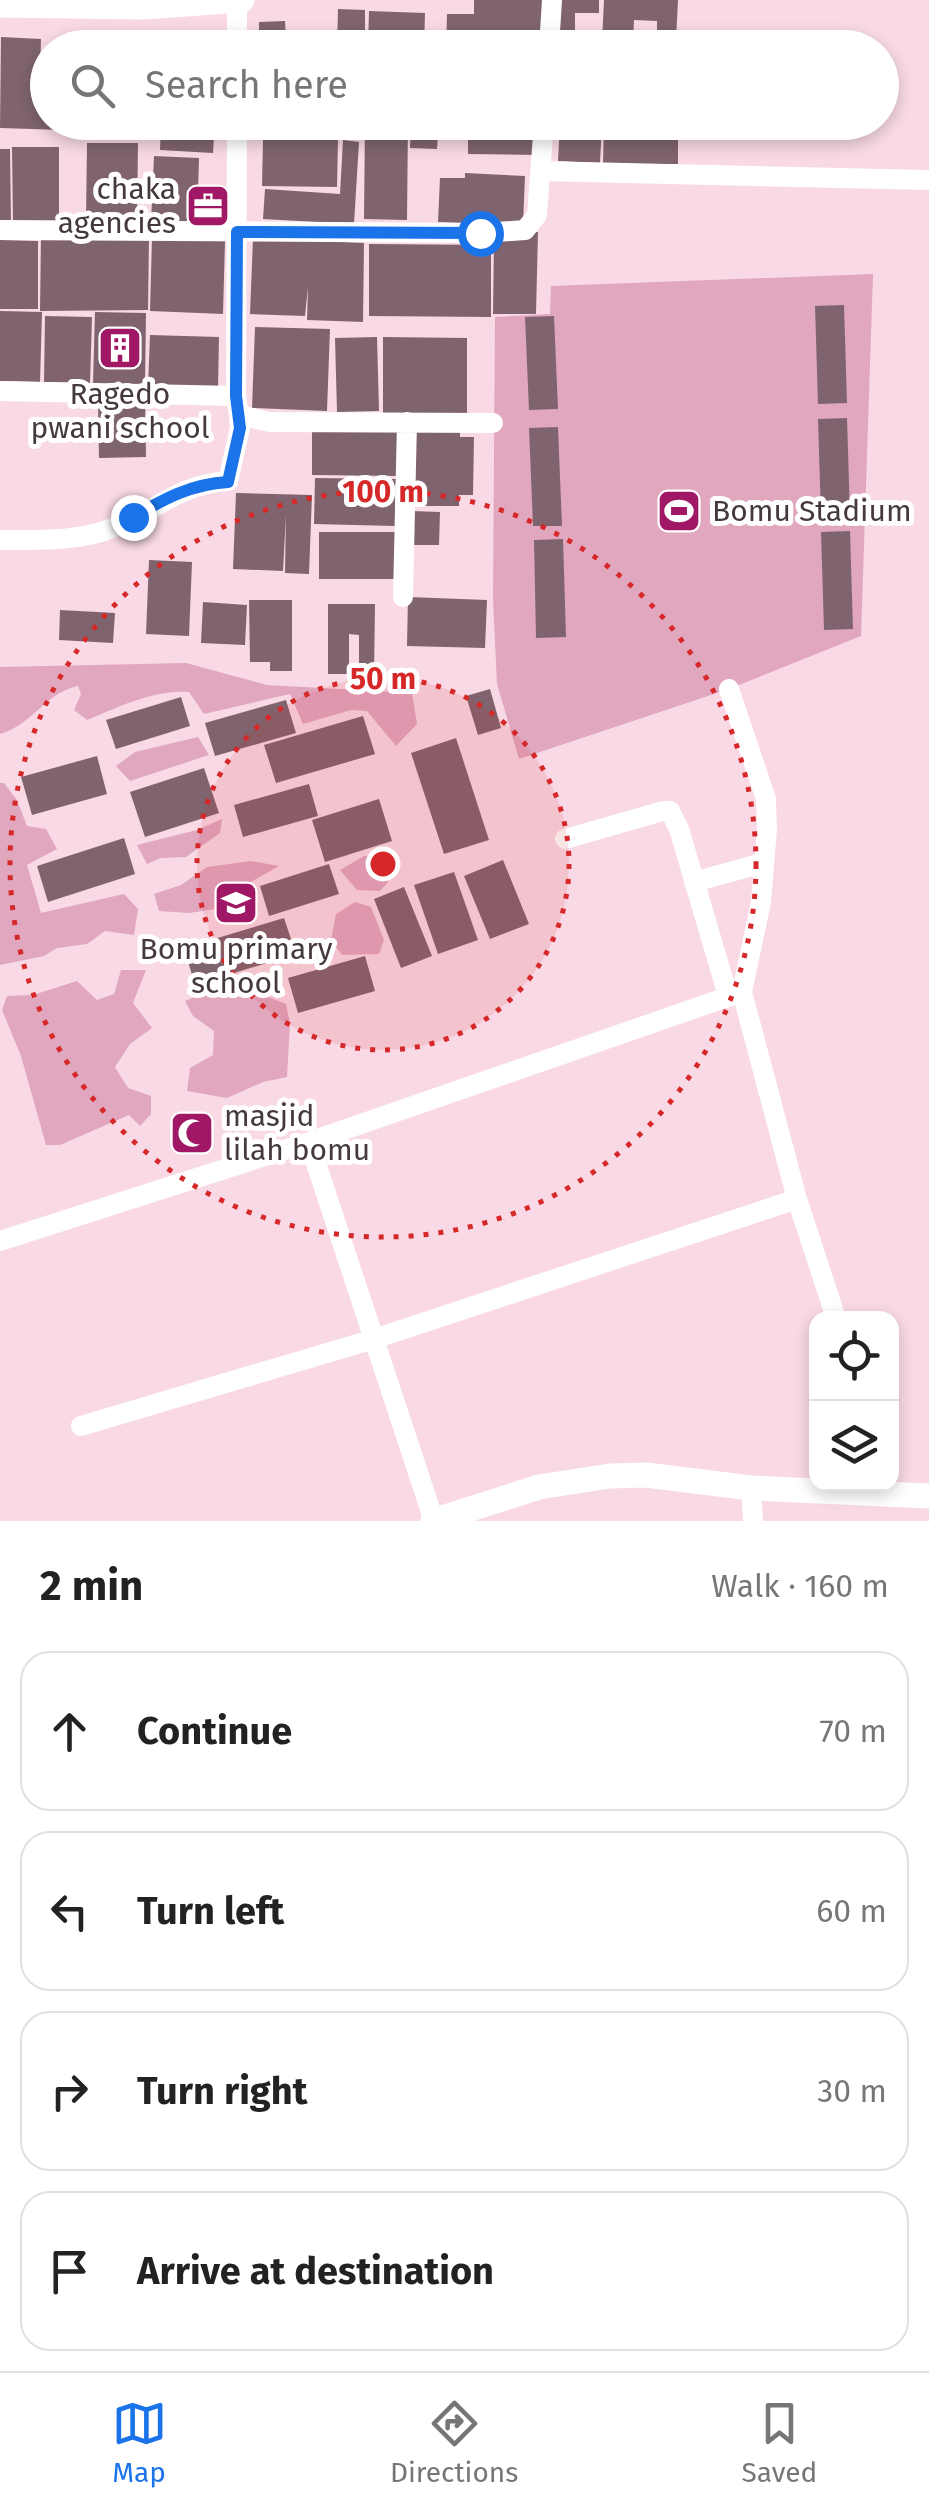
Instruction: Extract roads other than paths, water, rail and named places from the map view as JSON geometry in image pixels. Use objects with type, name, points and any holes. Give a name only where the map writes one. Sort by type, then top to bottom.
[{"type":"street","points":[[0,5],[240,0],[238,30]]},
{"type":"street","points":[[550,30],[552,0]]},
{"type":"street","points":[[0,540],[103,532],[165,498],[202,484],[228,482],[240,428],[237,140]]},
{"type":"street","points":[[0,230],[525,230],[537,215],[543,140]]},
{"type":"street","points":[[540,171],[929,180]]},
{"type":"street","points":[[0,391],[237,405],[270,422],[492,422]]},
{"type":"street","points":[[404,596],[407,422]]},
{"type":"street","points":[[729,689],[766,799],[767,829],[756,932],[735,994]]},
{"type":"street","points":[[565,839],[663,810],[670,812],[735,994],[834,1311]]},
{"type":"street","points":[[694,882],[764,863]]},
{"type":"street","points":[[0,1241],[309,1142],[735,994]]},
{"type":"street","points":[[309,1142],[434,1521],[539,1487],[610,1476],[646,1475],[751,1488],[809,1487]]},
{"type":"street","points":[[81,1426],[374,1339],[797,1199]]},
{"type":"street","points":[[751,1488],[753,1521]]},
{"type":"street","points":[[886,1491],[929,1496]]},
{"type":"place","name":"chaka agencies","points":[[208,206]]},
{"type":"place","name":"Ragedo pwani school","points":[[120,348]]},
{"type":"place","name":"Bomu Stadium","points":[[679,511]]},
{"type":"place","name":"Bomu primary school","points":[[236,903]]},
{"type":"place","name":"masjid lilah bomu","points":[[192,1133]]}]
